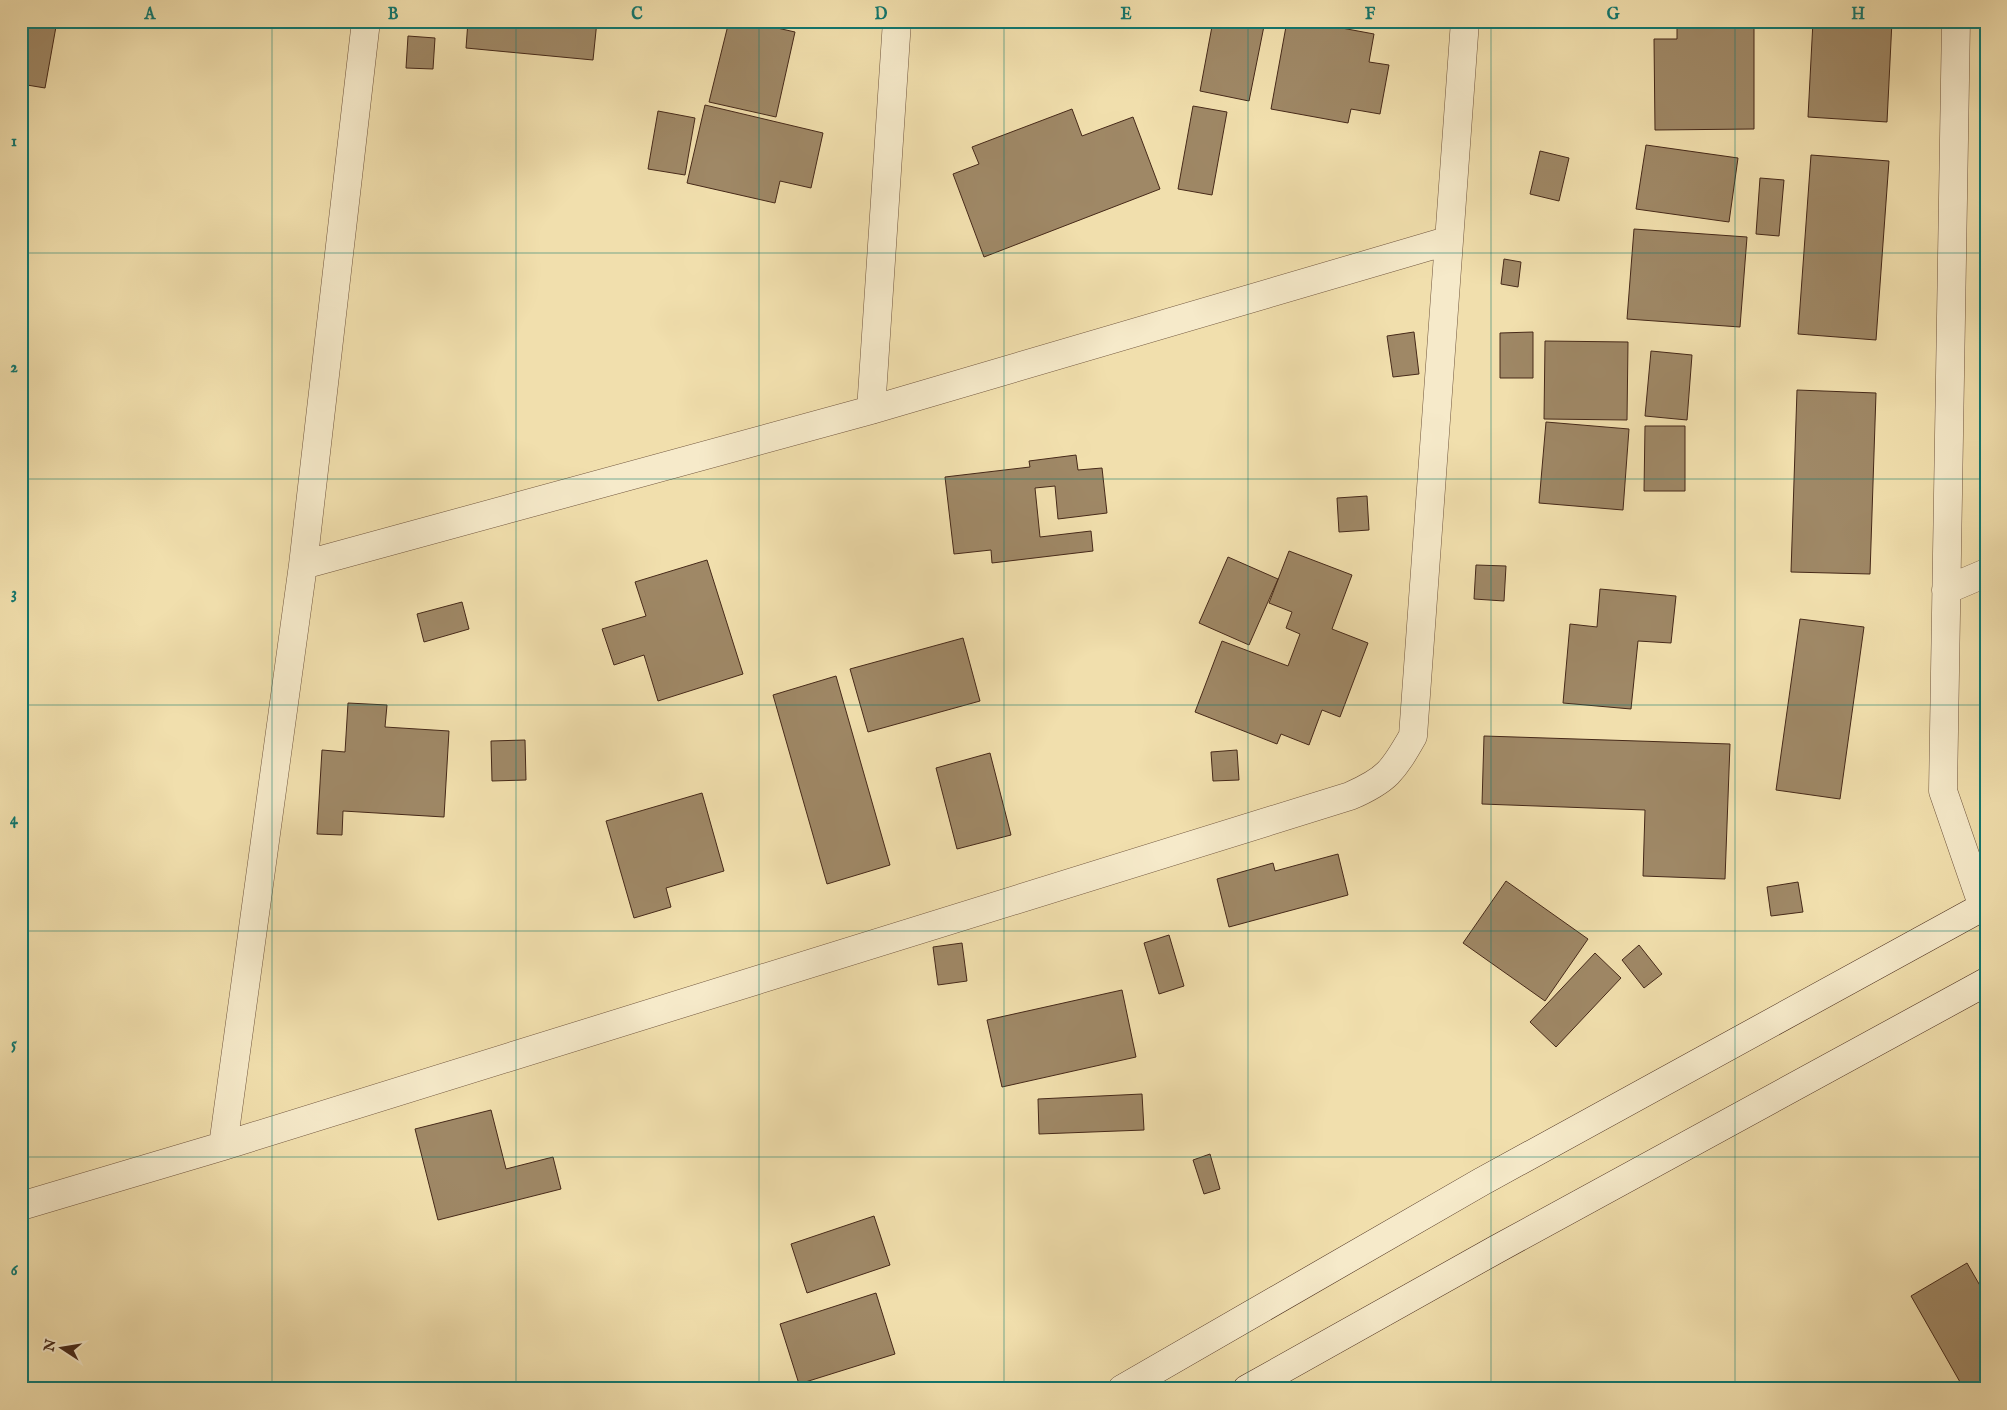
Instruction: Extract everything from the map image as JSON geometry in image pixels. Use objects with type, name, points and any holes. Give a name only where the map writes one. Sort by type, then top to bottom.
[{"type":"street","points":[[223,1146],[303,565],[366,21]]},
{"type":"street","points":[[871,410],[898,21]]},
{"type":"street","points":[[21,1206],[223,1146],[1331,802],[1376,784],[1394,769],[1413,736],[1447,241],[1465,21]]},
{"type":"street","points":[[1122,1389],[1481,1182],[1984,906],[1943,791],[1956,21]]},
{"type":"street","points":[[303,565],[871,410],[1447,241]]},
{"type":"street","points":[[1946,590],[1986,573]]},
{"type":"street","points":[[1247,1389],[1497,1249],[1986,982]]},
{"type":"building","points":[[21,21],[57,21],[45,88],[21,84]]},
{"type":"building","points":[[468,21],[597,21],[593,60],[466,48]]},
{"type":"building","points":[[614,21],[661,21],[661,23],[614,23]]},
{"type":"building","points":[[729,21],[746,21],[795,32],[776,117],[709,102]]},
{"type":"building","points":[[1213,21],[1265,21],[1249,101],[1200,91]]},
{"type":"building","points":[[1287,21],[1304,21],[1374,34],[1369,62],[1389,65],[1380,114],[1351,109],[1348,123],[1271,109]]},
{"type":"building","points":[[1677,21],[1754,21],[1754,129],[1655,130],[1654,39],[1677,39]]},
{"type":"building","points":[[1813,21],[1892,21],[1887,122],[1808,117]]},
{"type":"building","points":[[408,36],[435,38],[433,69],[406,68]]},
{"type":"building","points":[[705,105],[823,133],[811,188],[780,181],[775,203],[687,183]]},
{"type":"building","points":[[1193,106],[1227,112],[1212,195],[1178,189]]},
{"type":"building","points":[[1072,109],[1082,136],[1133,117],[1160,189],[984,257],[953,174],[979,164],[972,147]]},
{"type":"building","points":[[658,111],[695,118],[685,175],[648,169]]},
{"type":"building","points":[[1646,145],[1738,158],[1729,222],[1636,209]]},
{"type":"building","points":[[1540,151],[1569,158],[1559,201],[1530,194]]},
{"type":"building","points":[[1811,155],[1889,161],[1876,340],[1798,334]]},
{"type":"building","points":[[21,161],[26,161],[22,229],[21,229]]},
{"type":"building","points":[[1760,178],[1784,180],[1779,236],[1756,234]]},
{"type":"building","points":[[1634,229],[1747,237],[1740,327],[1627,319]]},
{"type":"building","points":[[1504,259],[1521,262],[1518,287],[1501,284]]},
{"type":"building","points":[[1414,332],[1419,374],[1393,377],[1387,336]]},
{"type":"building","points":[[1533,332],[1533,378],[1500,378],[1500,333]]},
{"type":"building","points":[[1545,341],[1628,342],[1627,420],[1544,419]]},
{"type":"building","points":[[1651,351],[1692,355],[1687,420],[1645,416]]},
{"type":"building","points":[[1797,390],[1876,393],[1870,574],[1791,572]]},
{"type":"building","points":[[1546,422],[1629,429],[1623,510],[1539,503]]},
{"type":"building","points":[[1645,426],[1685,426],[1685,491],[1644,491]]},
{"type":"building","points":[[1076,455],[1078,470],[1102,468],[1107,513],[1058,519],[1055,486],[1035,488],[1040,537],[1091,531],[1093,551],[992,563],[991,550],[954,554],[945,477],[1030,467],[1029,461]]},
{"type":"building","points":[[1367,496],[1369,530],[1339,532],[1337,498]]},
{"type":"building","points":[[1289,551],[1352,575],[1332,629],[1368,643],[1340,717],[1322,710],[1309,745],[1281,734],[1277,744],[1195,712],[1222,641],[1288,666],[1300,634],[1286,628],[1292,612],[1269,603]]},
{"type":"building","points":[[1228,557],[1278,579],[1249,645],[1199,623]]},
{"type":"building","points":[[707,560],[743,674],[658,701],[644,655],[614,665],[602,629],[646,616],[635,582]]},
{"type":"building","points":[[1476,565],[1506,566],[1504,601],[1474,599]]},
{"type":"building","points":[[1600,589],[1676,596],[1671,643],[1638,641],[1631,709],[1563,703],[1570,624],[1597,627]]},
{"type":"building","points":[[462,602],[469,629],[424,642],[417,614]]},
{"type":"building","points":[[1800,619],[1864,627],[1840,799],[1776,790]]},
{"type":"building","points":[[963,638],[980,701],[868,732],[850,669]]},
{"type":"building","points":[[836,676],[890,865],[827,884],[773,695]]},
{"type":"building","points":[[348,703],[387,705],[385,727],[449,731],[444,817],[343,811],[342,835],[317,834],[322,750],[345,752]]},
{"type":"building","points":[[1484,736],[1730,744],[1725,879],[1643,876],[1645,810],[1482,804]]},
{"type":"building","points":[[525,740],[526,780],[492,781],[491,741]]},
{"type":"building","points":[[1237,750],[1239,780],[1213,781],[1211,752]]},
{"type":"building","points":[[990,753],[1011,835],[957,849],[936,768]]},
{"type":"building","points":[[702,793],[724,871],[666,888],[671,907],[634,918],[606,821]]},
{"type":"building","points":[[1338,854],[1348,895],[1229,927],[1217,879],[1273,863],[1275,871]]},
{"type":"building","points":[[1506,881],[1588,939],[1545,1001],[1463,943]]},
{"type":"building","points":[[1798,882],[1803,912],[1771,916],[1767,887]]},
{"type":"building","points":[[1169,935],[1184,986],[1159,994],[1144,943]]},
{"type":"building","points":[[962,943],[967,981],[938,985],[933,947]]},
{"type":"building","points":[[1639,945],[1662,974],[1644,988],[1622,960]]},
{"type":"building","points":[[1595,953],[1621,978],[1556,1047],[1530,1022]]},
{"type":"building","points":[[1122,990],[1136,1057],[1002,1087],[987,1020]]},
{"type":"building","points":[[1142,1094],[1144,1130],[1039,1134],[1038,1099]]},
{"type":"building","points":[[491,1110],[506,1169],[553,1157],[561,1189],[438,1220],[415,1129]]},
{"type":"building","points":[[1210,1154],[1220,1189],[1204,1194],[1193,1160]]},
{"type":"building","points":[[874,1216],[890,1265],[807,1293],[791,1244]]},
{"type":"building","points":[[1967,1263],[1986,1296],[1986,1389],[1964,1389],[1911,1296]]},
{"type":"building","points":[[876,1293],[895,1354],[799,1384],[780,1324]]},
{"type":"building","points":[[37,1384],[39,1389],[25,1389]]}]
